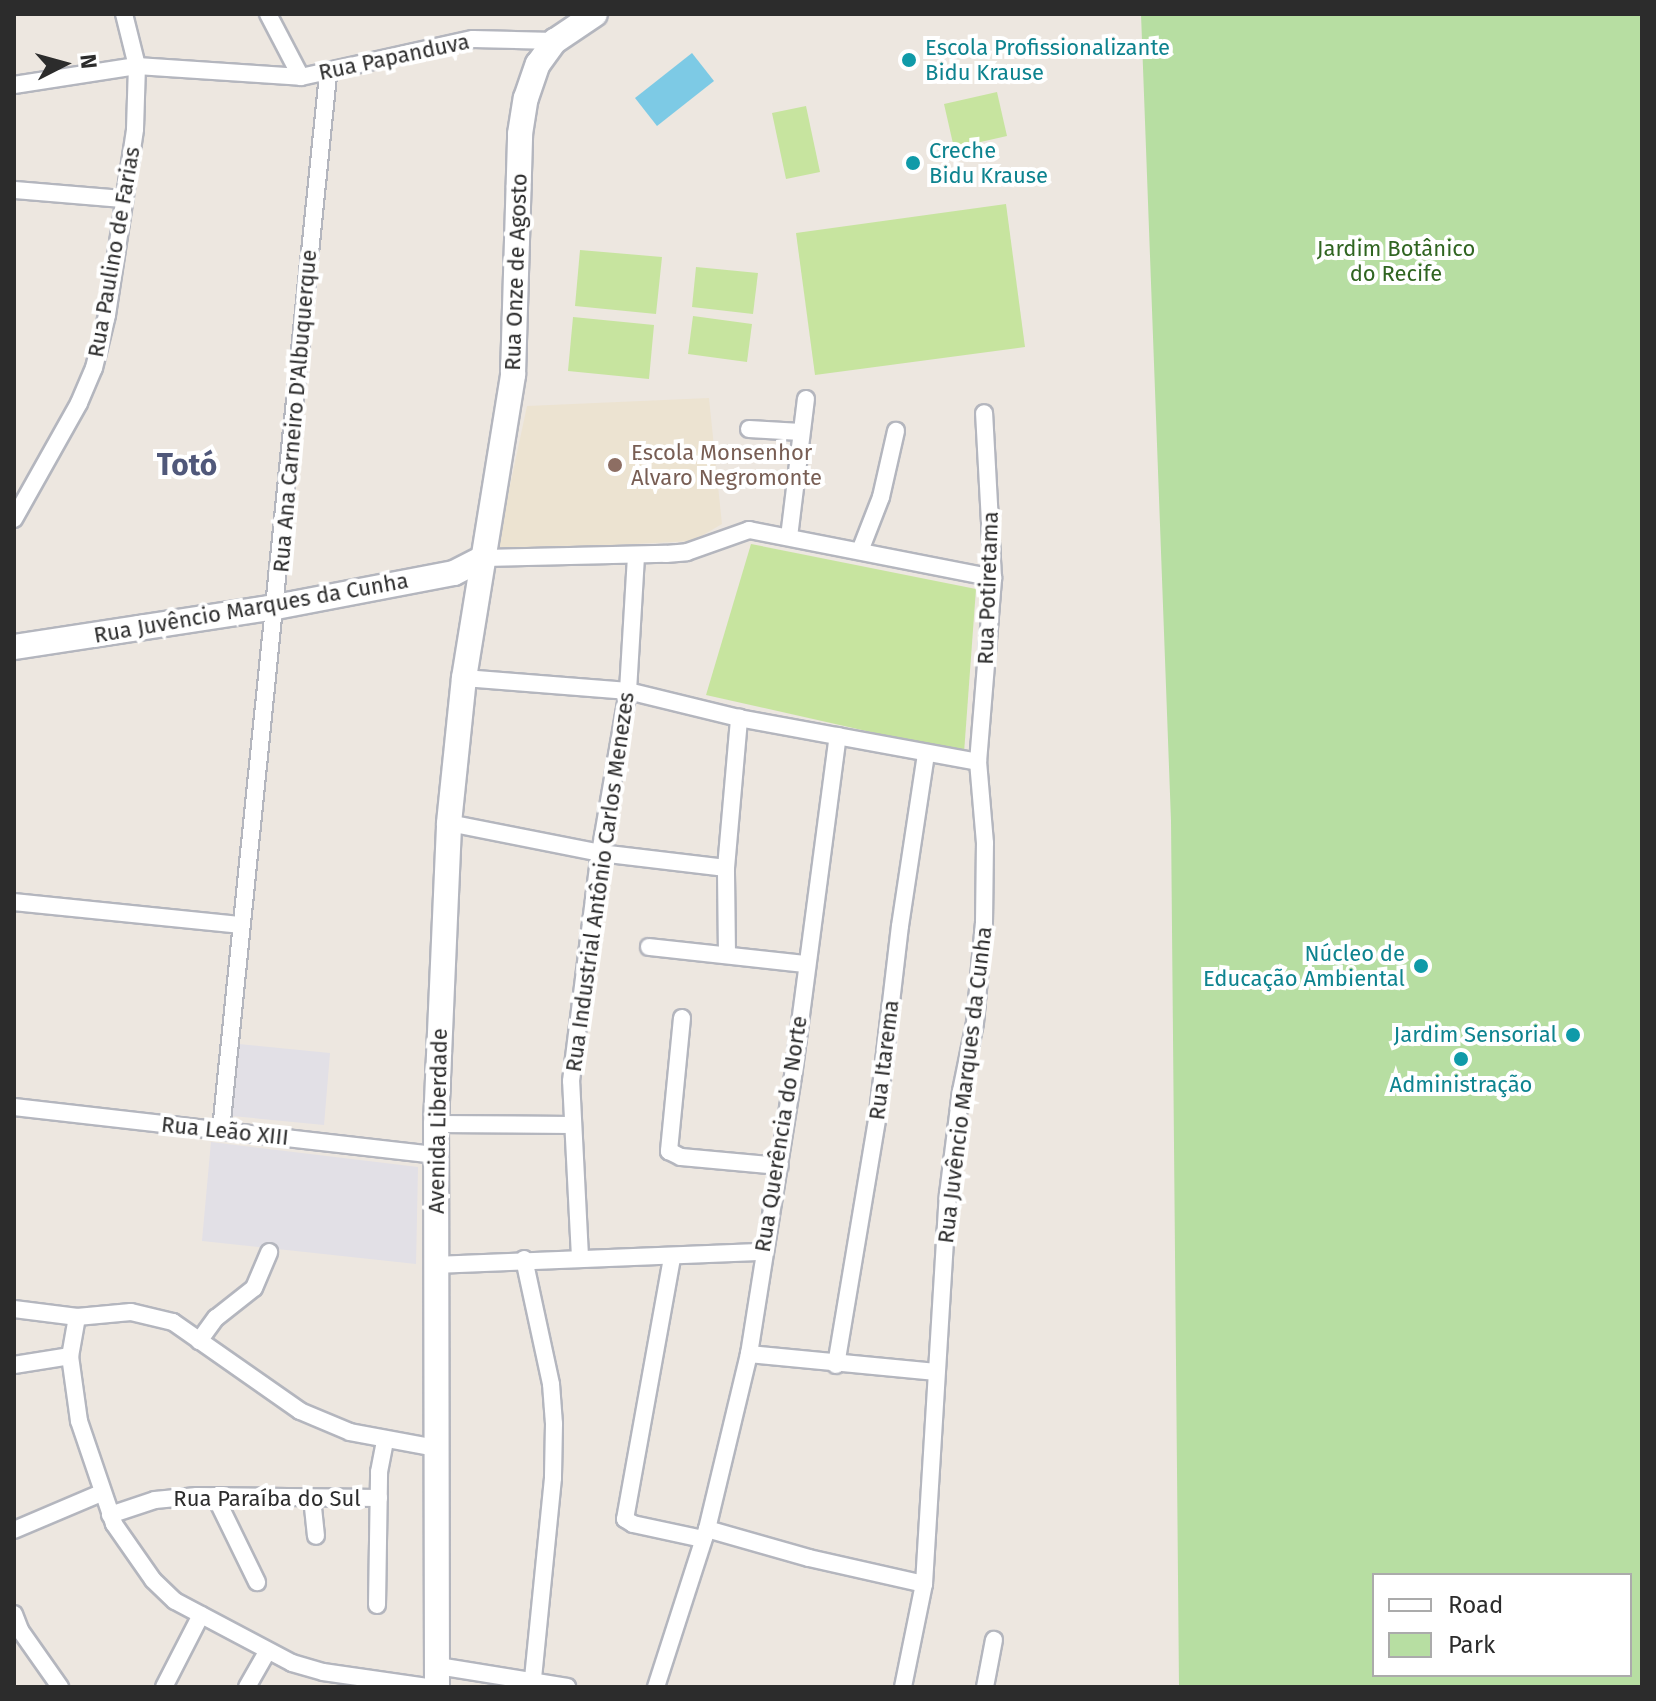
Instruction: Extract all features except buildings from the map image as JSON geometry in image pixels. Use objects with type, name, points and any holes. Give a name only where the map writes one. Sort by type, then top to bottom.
[{"type":"main road","name":"Rua Onze de Agosto","points":[[484,558],[513,375],[520,134],[531,79],[555,41],[593,15]]},
{"type":"main road","name":"Rua Juvêncio Marques da Cunha","points":[[14,647],[276,607],[454,573],[484,558]]},
{"type":"main road","name":"Avenida Liberdade","points":[[435,1680],[436,1124],[449,823],[464,678],[484,558]]},
{"type":"street","name":"Rua Paulino de Farias","points":[[14,519],[94,368],[107,315],[135,129],[137,66],[124,14]]},
{"type":"street","points":[[268,14],[301,77]]},
{"type":"street","name":"Rua Papanduva","points":[[14,85],[137,66],[301,77],[328,74],[388,56],[473,39],[555,41]]},
{"type":"street","name":"Rua Ana Carneiro D'Albuquerque","points":[[221,1130],[239,925],[276,607],[328,74]]},
{"type":"street","points":[[14,190],[124,199]]},
{"type":"street","points":[[789,537],[806,399]]},
{"type":"street","name":"Rua Potiretama","points":[[978,762],[993,578],[984,413]]},
{"type":"street","points":[[749,429],[801,432]]},
{"type":"street","points":[[860,551],[881,497],[896,431]]},
{"type":"street","points":[[484,558],[687,552],[749,530],[993,578]]},
{"type":"street","name":"Rua Industrial Antônio Carlos Menezes","points":[[580,1257],[572,1125],[575,1023],[628,691],[636,555]]},
{"type":"street","points":[[464,678],[628,691],[739,718],[978,762]]},
{"type":"street","points":[[727,955],[726,868],[739,718]]},
{"type":"street","name":"Rua Querência do Norte","points":[[662,1686],[705,1534],[749,1354],[763,1252],[780,1166],[838,736]]},
{"type":"street","name":"Rua Itarema","points":[[836,1365],[878,1113],[900,926],[926,754]]},
{"type":"street","name":"Rua Juvêncio Marques da Cunha","points":[[903,1687],[924,1584],[934,1461],[936,1372],[948,1194],[961,1091],[975,1023],[984,923],[985,843],[978,762]]},
{"type":"street","points":[[449,823],[600,853],[726,868]]},
{"type":"street","points":[[14,902],[239,925]]},
{"type":"street","points":[[649,947],[806,964]]},
{"type":"street","points":[[682,1018],[669,1151],[681,1157],[780,1166]]},
{"type":"street","name":"Rua Leão XIII","points":[[14,1107],[436,1155]]},
{"type":"street","points":[[436,1124],[572,1125]]},
{"type":"street","points":[[199,1341],[216,1318],[254,1288],[269,1252]]},
{"type":"street","points":[[436,1265],[524,1259],[672,1258],[763,1252]]},
{"type":"street","points":[[672,1258],[626,1502],[627,1522],[705,1534],[924,1584]]},
{"type":"street","points":[[524,1259],[543,1341],[554,1424],[553,1478],[533,1679]]},
{"type":"street","points":[[14,1309],[77,1317],[131,1312],[173,1322],[300,1411],[385,1441],[436,1448]]},
{"type":"street","points":[[77,1317],[70,1356],[79,1421],[101,1493],[131,1552],[175,1601],[267,1652],[323,1672],[372,1682],[533,1679],[567,1687]]},
{"type":"street","points":[[749,1354],[836,1365],[936,1372]]},
{"type":"street","points":[[14,1365],[70,1356]]},
{"type":"street","points":[[377,1605],[379,1498],[385,1441]]},
{"type":"street","points":[[14,1530],[101,1493]]},
{"type":"street","points":[[215,1496],[257,1582]]},
{"type":"street","name":"Rua Paraíba do Sul","points":[[110,1515],[155,1500],[215,1496],[379,1498]]},
{"type":"street","points":[[312,1498],[316,1536]]},
{"type":"street","points":[[14,1614],[20,1630],[60,1687]]},
{"type":"street","points":[[164,1687],[201,1615]]},
{"type":"street","points":[[985,1687],[994,1640]]},
{"type":"street","points":[[247,1687],[267,1652]]},
{"type":"shaded area","name":"Escola Monsenhor Alvaro Negromonte","points":[[709,398],[722,524],[693,541],[496,551],[527,406]]},
{"type":"shaded area","points":[[239,1044],[330,1053],[324,1125],[232,1116]]},
{"type":"shaded area","points":[[211,1142],[418,1167],[416,1264],[202,1241]]},
{"type":"green space","name":"Jardim Botânico do Recife","points":[[1141,14],[1642,14],[1642,1687],[1179,1687],[1171,821]]},
{"type":"green space","points":[[997,92],[1007,136],[954,148],[944,104]]},
{"type":"green space","points":[[806,106],[820,172],[786,179],[772,113]]},
{"type":"green space","points":[[1006,204],[1025,347],[815,375],[796,233]]},
{"type":"green space","points":[[580,250],[662,257],[656,314],[575,306]]},
{"type":"green space","points":[[696,267],[758,273],[753,314],[692,307]]},
{"type":"green space","points":[[693,316],[752,324],[747,362],[688,354]]},
{"type":"green space","points":[[573,317],[654,325],[649,379],[568,371]]},
{"type":"green space","points":[[751,544],[976,589],[964,753],[706,695]]},
{"type":"water","points":[[692,53],[714,81],[657,126],[635,98]]},
{"type":"place","name":"Escola Profissionalizante Bidu Krause","points":[[909,60]]},
{"type":"place","name":"Creche Bidu Krause","points":[[913,163]]},
{"type":"place","name":"Escola Monsenhor Alvaro Negromonte","points":[[615,465]]},
{"type":"place","name":"Núcleo de Educação Ambiental","points":[[1421,966]]},
{"type":"place","name":"Jardim Sensorial","points":[[1573,1035]]},
{"type":"place","name":"Administração","points":[[1461,1059]]},
{"type":"district","name":"Totó","points":[[187,465]]}]
